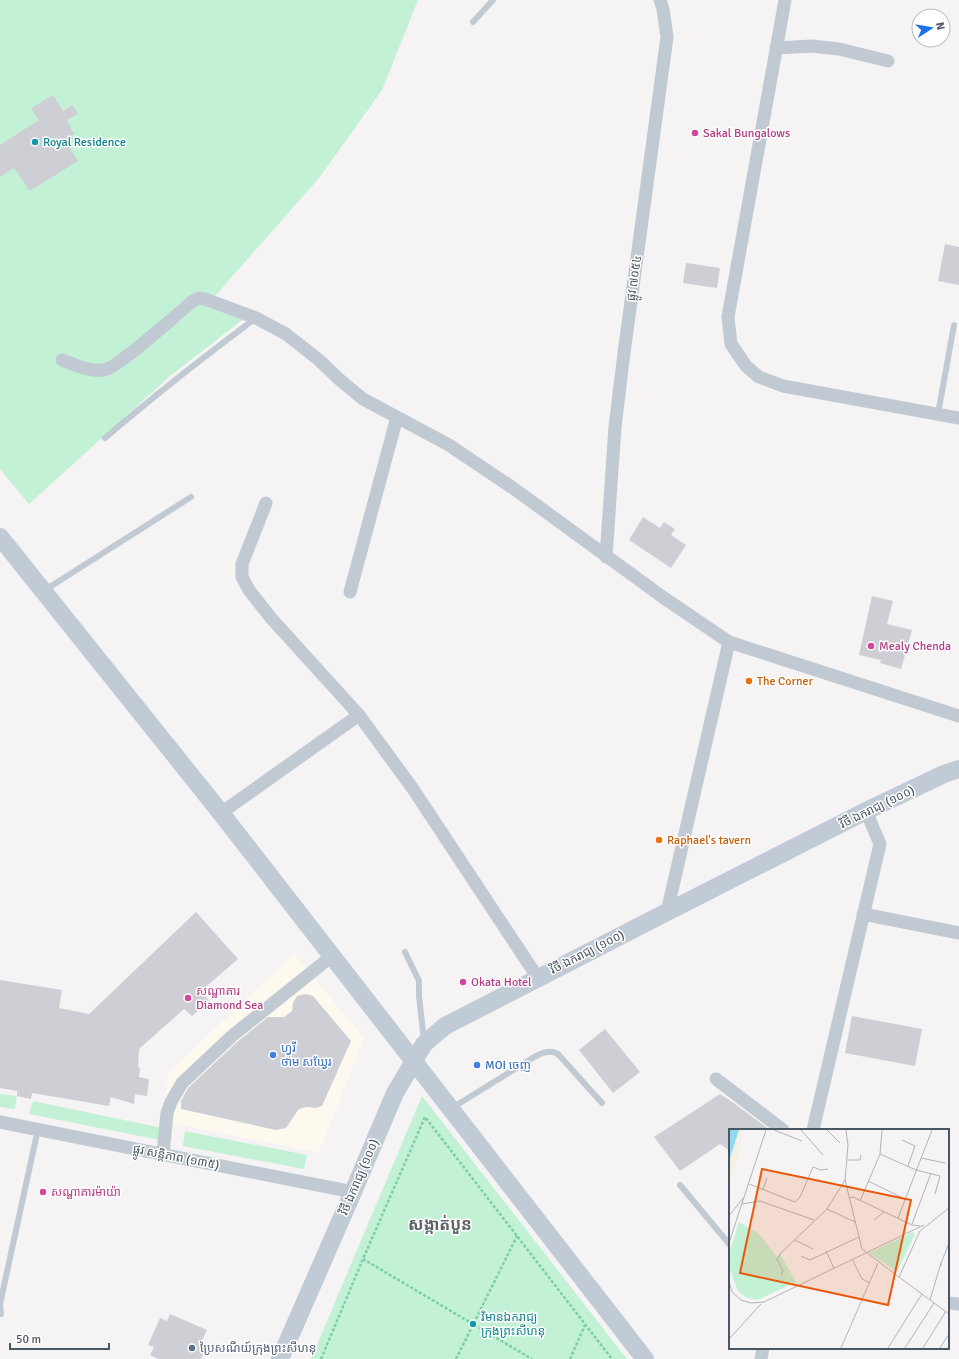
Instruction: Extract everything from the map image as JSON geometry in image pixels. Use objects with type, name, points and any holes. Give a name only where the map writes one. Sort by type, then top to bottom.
[{"type":"street","name":"ផ្លូវ ៧០៥៤","points":[[606,557],[615,428],[667,37],[663,9],[660,0]]},
{"type":"street","points":[[785,0],[728,317],[731,344],[746,366],[759,377],[783,386],[959,418]]},
{"type":"street","points":[[776,48],[812,46],[838,49],[888,61]]},
{"type":"street","points":[[62,360],[91,370],[105,370],[124,359],[193,301],[199,298],[256,318],[286,334],[319,360],[363,399],[449,445],[513,488],[606,557],[729,642],[959,716]]},
{"type":"street","points":[[350,592],[398,417]]},
{"type":"street","points":[[266,503],[242,564],[242,577],[249,590],[271,618],[359,716],[414,789],[538,978]]},
{"type":"street","points":[[0,537],[221,812],[644,1359]]},
{"type":"street","points":[[666,912],[729,642]]},
{"type":"street","points":[[221,812],[359,716]]},
{"type":"street","name":"វិថី ឯករាជ្យ (១០០)","points":[[280,1359],[353,1192],[394,1093],[424,1044],[445,1026],[666,912],[866,811],[944,774],[959,769]]},
{"type":"street","points":[[813,1129],[880,844],[866,811]]},
{"type":"street","points":[[863,914],[959,933]]},
{"type":"street","points":[[162,1154],[167,1113],[171,1102],[182,1083],[232,1036],[332,956]]},
{"type":"street","points":[[716,1079],[782,1129]]},
{"type":"street","name":"ផ្លូវ សន្តិភាព (១៣៥)","points":[[0,1122],[353,1192]]},
{"type":"street","points":[[761,1359],[763,1349]]},
{"type":"lane","points":[[472,22],[493,0]]},
{"type":"lane","points":[[106,438],[197,362],[256,318]]},
{"type":"lane","points":[[938,414],[954,326]]},
{"type":"lane","points":[[44,591],[190,497]]},
{"type":"lane","points":[[405,952],[419,981],[424,1044]]},
{"type":"lane","points":[[450,1108],[536,1056],[548,1051],[558,1054],[602,1102]]},
{"type":"lane","points":[[1,1314],[0,1304],[38,1129]]},
{"type":"lane","points":[[680,1184],[729,1244]]},
{"type":"path","points":[[321,1359],[425,1117],[612,1359]]},
{"type":"path","points":[[456,1359],[517,1236]]},
{"type":"path","points":[[363,1259],[532,1359]]},
{"type":"path","points":[[570,1359],[585,1325]]},
{"type":"shaded area","name":"ហ្វូរី ថាម សឃ្វែរ","points":[[294,954],[364,1038],[319,1153],[162,1121],[169,1072]]},
{"type":"green space","points":[[0,0],[418,0],[382,90],[319,178],[215,296],[250,314],[170,376],[29,504],[0,469]]},
{"type":"green space","points":[[0,1094],[17,1096],[15,1109],[0,1107]]},
{"type":"green space","points":[[422,1096],[627,1359],[311,1359]]},
{"type":"green space","points":[[33,1101],[162,1128],[160,1140],[29,1114]]},
{"type":"green space","points":[[185,1131],[307,1155],[304,1169],[183,1146]]},
{"type":"building","name":"Royal Residence","points":[[53,95],[63,111],[73,105],[78,114],[67,120],[74,134],[65,140],[78,161],[30,191],[14,168],[0,177],[0,145],[39,120],[31,108]]},
{"type":"building","points":[[945,244],[959,247],[959,285],[938,281]]},
{"type":"building","points":[[686,263],[720,268],[717,288],[683,283]]},
{"type":"building","points":[[643,517],[660,528],[664,522],[675,529],[671,535],[686,545],[671,568],[629,540]]},
{"type":"building","points":[[872,596],[893,601],[887,624],[912,630],[901,669],[880,663],[881,660],[859,655]]},
{"type":"building","points":[[196,912],[238,959],[201,991],[209,1001],[192,1016],[184,1009],[139,1049],[139,1077],[149,1079],[147,1096],[135,1094],[134,1104],[111,1097],[109,1106],[32,1093],[31,1099],[17,1096],[17,1091],[0,1088],[0,980],[62,990],[59,1008],[89,1014]]},
{"type":"building","points":[[306,994],[313,996],[351,1041],[322,1106],[315,1108],[307,1107],[298,1110],[286,1128],[276,1130],[181,1109],[181,1101],[188,1088],[237,1042],[268,1017],[284,1017],[292,1011],[293,1003],[297,996]]},
{"type":"building","points":[[852,1016],[922,1029],[915,1066],[845,1053]]},
{"type":"building","points":[[605,1029],[640,1072],[613,1093],[579,1050]]},
{"type":"building","points":[[720,1094],[769,1129],[729,1129],[729,1150],[720,1144],[680,1171],[654,1137]]},
{"type":"building","points":[[170,1314],[207,1330],[200,1345],[206,1348],[201,1359],[158,1359],[150,1355],[154,1347],[148,1345],[160,1318],[167,1321]]},
{"type":"place","name":"Sakal Bungalows","points":[[695,133]]},
{"type":"place","name":"Royal Residence","points":[[35,142]]},
{"type":"place","name":"Mealy Chenda","points":[[871,646]]},
{"type":"place","name":"The Corner","points":[[749,681]]},
{"type":"place","name":"Raphael's tavern","points":[[659,840]]},
{"type":"place","name":"Okata Hotel","points":[[463,982]]},
{"type":"place","name":"សណ្ឋាគារ Diamond Sea","points":[[188,998]]},
{"type":"place","name":"ហ្វូរី ថាម សឃ្វែរ","points":[[273,1055]]},
{"type":"place","name":"MOI ចេញ","points":[[477,1065]]},
{"type":"place","name":"សណ្ឋាគារម៉ាយ៉ា","points":[[43,1192]]},
{"type":"place","name":"វិមានឯករាជ្យ ក្រុងព្រះសីហនុ","points":[[473,1324]]},
{"type":"place","name":"ប្រៃសណីយ៍ក្រុងព្រះសីហនុ","points":[[192,1348]]},
{"type":"district","name":"សង្កាត់បួន","points":[[440,1224]]}]
